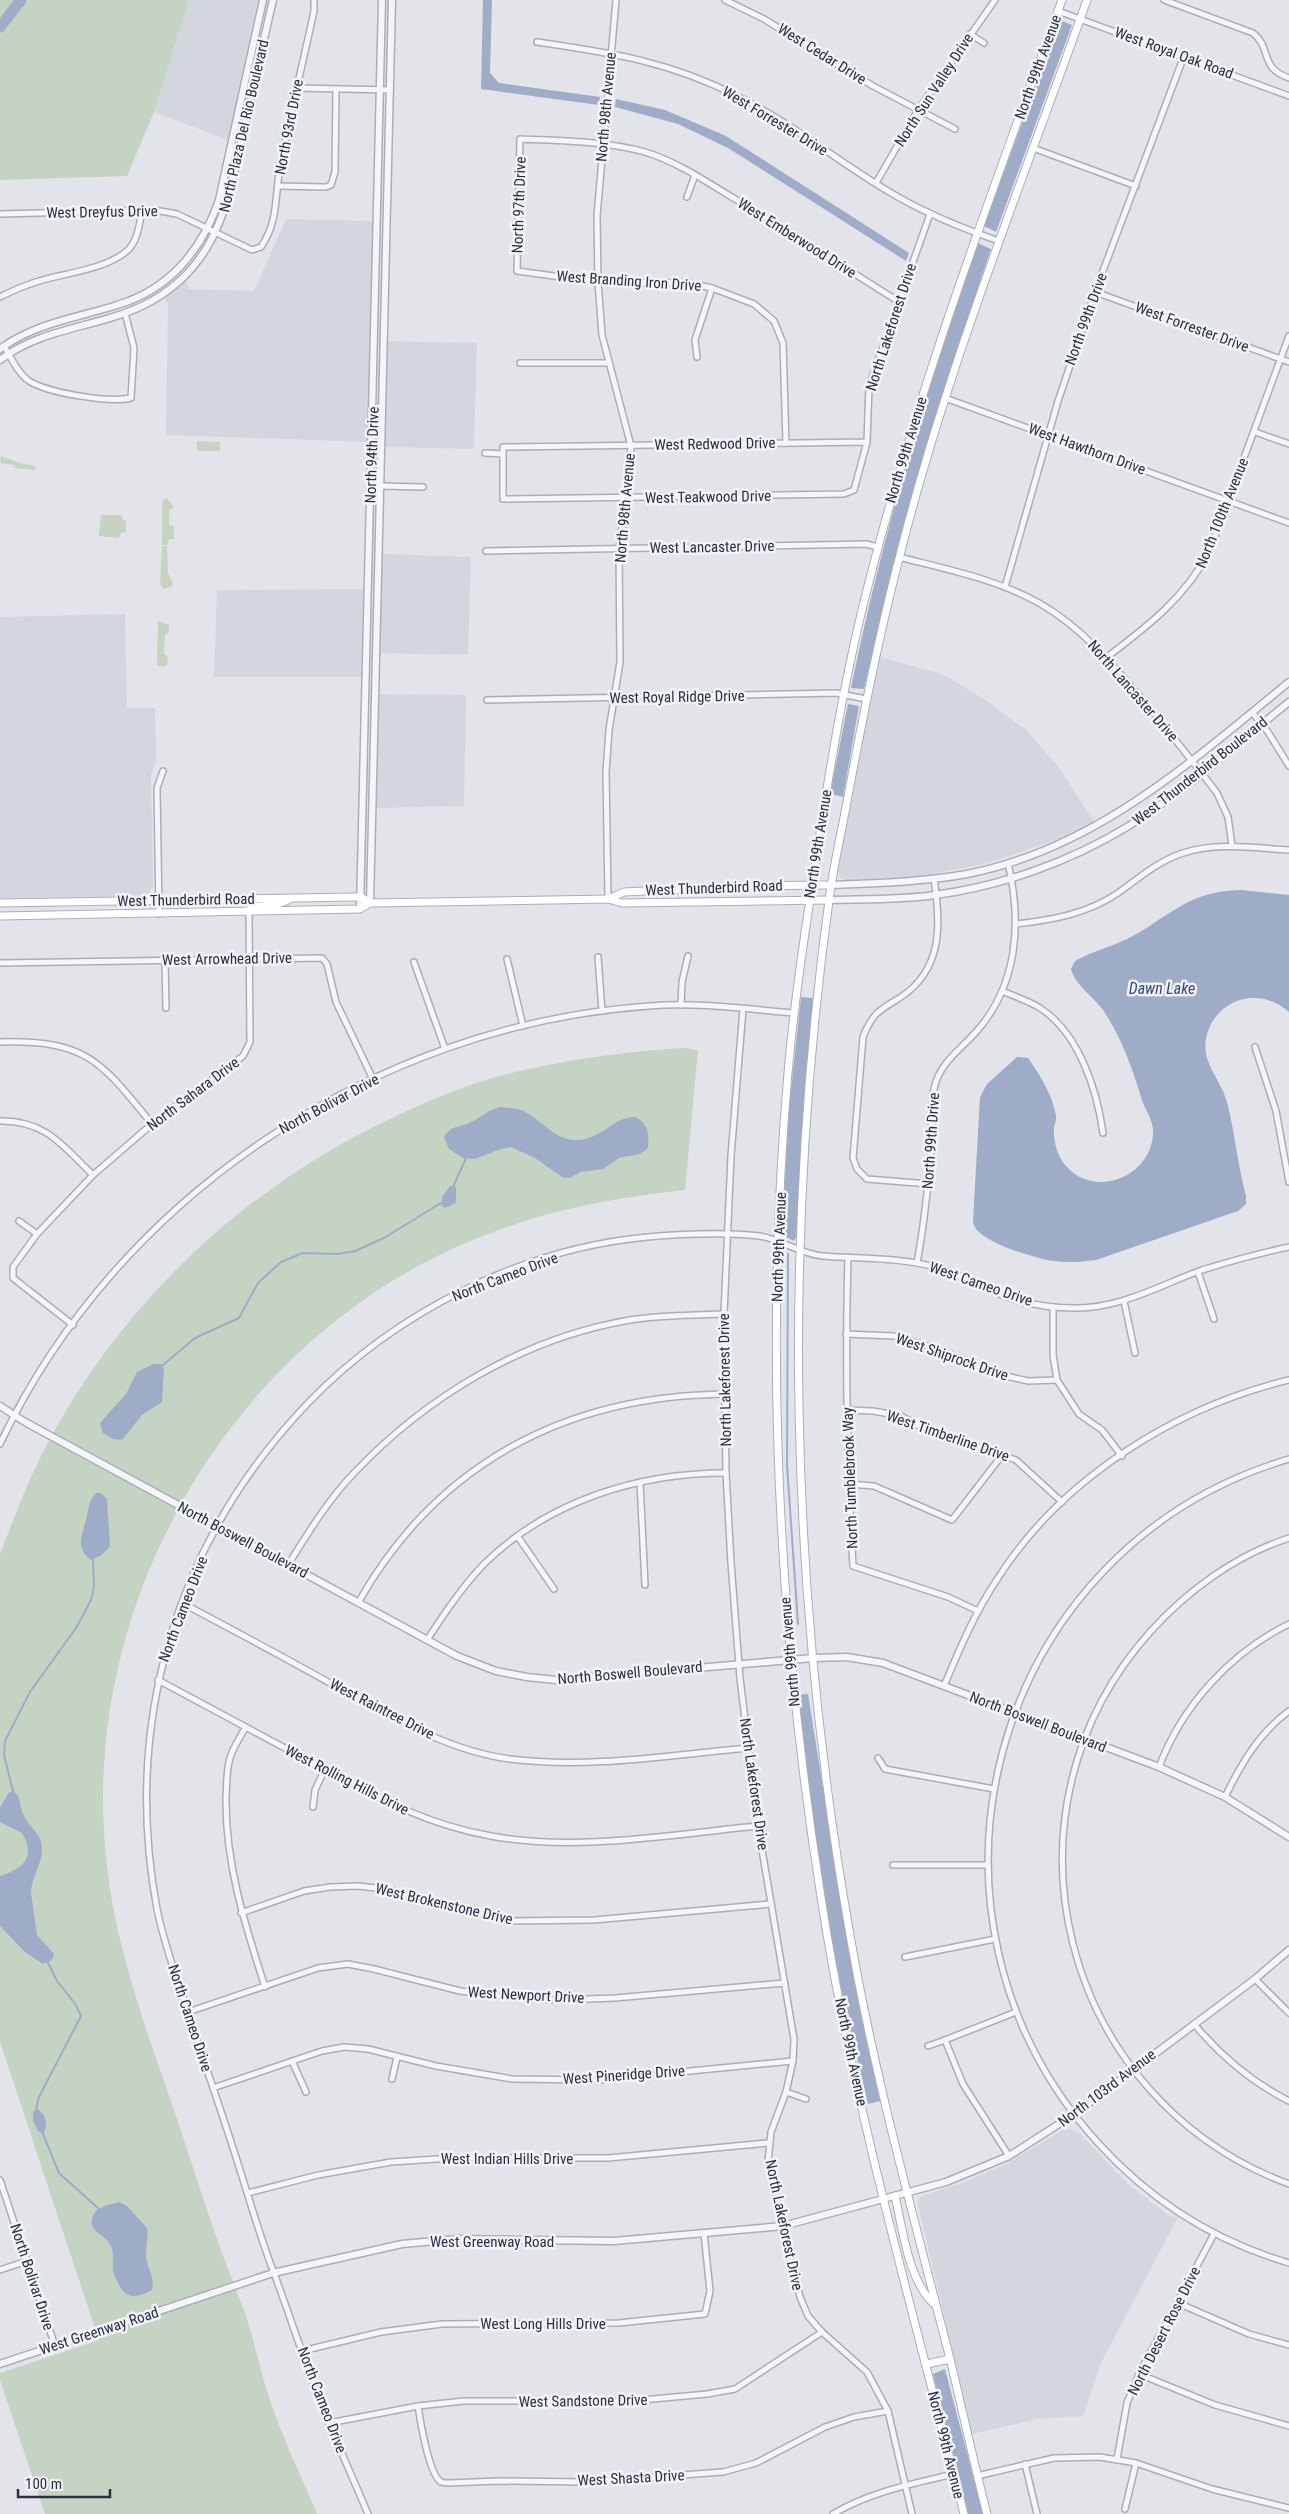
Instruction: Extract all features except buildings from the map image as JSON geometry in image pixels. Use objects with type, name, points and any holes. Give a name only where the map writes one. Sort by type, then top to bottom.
[{"type":"main road","name":"North 99th Avenue","points":[[964,2514],[884,2198],[842,2009],[822,1905],[797,1732],[789,1659],[778,1491],[776,1344],[778,1241],[788,1077],[794,1013],[812,884],[843,694],[878,547],[917,411],[976,233],[1062,0]]},
{"type":"main road","name":"North 99th Avenue","points":[[987,2514],[950,2359],[906,2193],[851,1940],[827,1784],[813,1658],[800,1486],[797,1334],[805,1148],[816,1016],[831,885],[866,699],[899,556],[945,398],[976,300],[1087,0]]},
{"type":"main road","name":"West Thunderbird Road","points":[[608,899],[624,892],[822,884]]},
{"type":"main road","name":"West Thunderbird Boulevard","points":[[822,884],[831,885]]},
{"type":"main road","name":"West Thunderbird Road","points":[[0,903],[361,897]]},
{"type":"main road","points":[[361,897],[370,903]]},
{"type":"main road","points":[[248,912],[251,906],[278,904],[293,899]]},
{"type":"main road","name":"West Thunderbird Road","points":[[0,916],[360,909],[370,903],[608,899],[622,903],[819,900]]},
{"type":"main road","name":"West Thunderbird Boulevard","points":[[819,900],[829,900]]},
{"type":"main road","name":"North 99th Avenue","points":[[895,2196],[916,2279],[924,2294],[935,2304]]},
{"type":"main road","points":[[927,2364],[950,2359]]},
{"type":"street","name":"North Plaza Del Rio Boulevard","points":[[2,348],[21,336],[53,322],[127,302],[167,280],[191,256],[208,230],[220,200],[263,0]]},
{"type":"street","name":"North Plaza Del Rio Boulevard","points":[[0,360],[47,334],[125,313],[150,302],[172,287],[200,259],[216,234],[230,194],[273,0]]},
{"type":"street","name":"North 93rd Drive","points":[[256,250],[264,242],[277,205],[280,164],[314,11],[314,0]]},
{"type":"street","name":"North 94th Drive","points":[[360,909],[382,0]]},
{"type":"street","name":"North 94th Drive","points":[[370,903],[392,0]]},
{"type":"street","name":"North 98th Avenue","points":[[608,899],[606,772],[620,662],[619,548],[627,498],[631,446],[602,335],[598,282],[597,216],[616,0]]},
{"type":"street","name":"West Cedar Drive","points":[[725,0],[788,32],[854,74],[955,129]]},
{"type":"street","name":"North Sun Valley Drive","points":[[876,183],[918,110],[995,0]]},
{"type":"street","points":[[1164,0],[1254,33],[1273,70],[1289,78]]},
{"type":"street","name":"West Royal Oak Road","points":[[1058,11],[1289,96]]},
{"type":"street","points":[[970,34],[984,43]]},
{"type":"street","name":"West Forrester Drive","points":[[537,42],[611,53],[675,69],[736,95],[876,183],[930,214],[999,241]]},
{"type":"street","name":"North 99th Drive","points":[[1005,587],[1048,435],[1095,292],[1184,56]]},
{"type":"street","points":[[297,88],[390,90]]},
{"type":"street","points":[[278,186],[326,187],[331,185],[335,172],[336,89]]},
{"type":"street","name":"West Emberwood Drive","points":[[520,139],[602,144],[646,153],[695,175],[789,230],[837,264],[898,301]]},
{"type":"street","name":"North 97th Drive","points":[[517,271],[520,139]]},
{"type":"street","points":[[1033,148],[1136,186]]},
{"type":"street","points":[[687,197],[695,175]]},
{"type":"street","name":"West Dreyfus Drive","points":[[0,214],[142,209],[177,214],[216,234],[256,250]]},
{"type":"street","points":[[0,297],[38,281],[109,262],[130,248],[135,238],[142,209]]},
{"type":"street","name":"North Lakeforest Drive","points":[[844,494],[854,490],[866,442],[868,386],[930,214]]},
{"type":"street","points":[[377,232],[387,232]]},
{"type":"street","name":"West Branding Iron Drive","points":[[517,271],[598,282],[660,282],[712,288],[754,304],[774,321],[783,343],[785,359],[786,443]]},
{"type":"street","points":[[167,280],[172,287]]},
{"type":"street","points":[[697,357],[695,340],[712,288]]},
{"type":"street","name":"West Forrester Drive","points":[[1095,292],[1289,362]]},
{"type":"street","points":[[2,348],[23,376],[35,384],[90,398],[131,398],[133,391],[134,348],[125,313]]},
{"type":"street","name":"North 100th Avenue","points":[[1107,657],[1147,627],[1169,607],[1200,572],[1229,501],[1289,336]]},
{"type":"street","points":[[520,363],[609,363]]},
{"type":"street","name":"West Hawthorn Drive","points":[[945,398],[1289,523]]},
{"type":"street","points":[[1255,432],[1289,444]]},
{"type":"street","name":"West Redwood Drive","points":[[485,453],[503,450],[631,446],[866,442]]},
{"type":"street","name":"West Teakwood Drive","points":[[503,450],[503,499],[844,494]]},
{"type":"street","points":[[371,486],[423,487]]},
{"type":"street","points":[[370,535],[379,535]]},
{"type":"street","name":"West Lancaster Drive","points":[[486,551],[866,544],[878,547]]},
{"type":"street","name":"North Lancaster Drive","points":[[899,556],[1005,587],[1042,605],[1079,630],[1107,657],[1201,772],[1223,806],[1230,830],[1232,846]]},
{"type":"street","points":[[367,654],[376,654]]},
{"type":"street","name":"West Thunderbird Boulevard","points":[[831,885],[934,879],[1008,863],[1067,841],[1146,796],[1289,682]]},
{"type":"street","points":[[366,694],[375,693]]},
{"type":"street","name":"West Royal Ridge Drive","points":[[486,700],[843,694],[866,699]]},
{"type":"street","name":"West Thunderbird Boulevard","points":[[829,900],[936,895],[1012,878],[1083,850],[1127,827],[1201,772],[1289,702]]},
{"type":"street","points":[[1252,712],[1289,766]]},
{"type":"street","points":[[159,914],[157,788],[163,771]]},
{"type":"street","points":[[363,818],[372,819]]},
{"type":"street","points":[[1016,924],[1077,913],[1110,898],[1154,868],[1182,854],[1232,846],[1289,850]]},
{"type":"street","points":[[362,854],[371,855]]},
{"type":"street","name":"North 99th Drive","points":[[917,1263],[928,1184],[934,1085],[946,1062],[990,1014],[1002,991],[1012,960],[1016,924],[1012,878],[1008,863]]},
{"type":"street","points":[[928,1184],[867,1179],[857,1169],[853,1158],[863,1038],[870,1020],[876,1012],[909,990],[928,970],[939,934],[934,879]]},
{"type":"street","name":"North Sahara Drive","points":[[73,1324],[13,1278],[13,1267],[37,1234],[94,1175],[152,1124],[244,1056],[250,1042],[248,912]]},
{"type":"street","points":[[681,1005],[682,982],[688,956]]},
{"type":"street","points":[[598,957],[598,980],[602,1011]]},
{"type":"street","name":"West Arrowhead Drive","points":[[0,963],[322,958],[327,964],[336,1002],[373,1079]]},
{"type":"street","points":[[507,959],[523,1026]]},
{"type":"street","points":[[165,960],[166,1008]]},
{"type":"street","points":[[414,962],[445,1049]]},
{"type":"street","points":[[1002,991],[1039,1008],[1061,1027],[1084,1064],[1092,1085],[1103,1132]]},
{"type":"street","name":"North Bolivar Drive","points":[[0,1444],[14,1416],[73,1324],[114,1271],[148,1234],[219,1172],[298,1118],[373,1079],[445,1049],[523,1026],[602,1011],[650,1006],[681,1005],[794,1013]]},
{"type":"street","name":"North Lakeforest Drive","points":[[743,1009],[726,1235],[724,1314],[726,1473],[739,1663],[748,1748],[758,1826],[794,2039],[793,2061],[786,2092],[768,2143],[768,2162],[800,2297],[808,2316],[822,2332],[867,2372],[888,2410],[912,2514]]},
{"type":"street","points":[[0,1042],[50,1043],[83,1055],[105,1069],[152,1124]]},
{"type":"street","points":[[1255,1047],[1276,1111],[1289,1182]]},
{"type":"street","points":[[0,1121],[33,1124],[51,1135],[94,1175]]},
{"type":"street","points":[[19,1221],[37,1234]]},
{"type":"street","name":"West Cameo Drive","points":[[726,1235],[760,1236],[817,1255],[917,1263],[962,1276],[1014,1299],[1053,1307],[1089,1308],[1124,1301],[1198,1272],[1248,1256],[1289,1247]]},
{"type":"street","name":"North Cameo Drive","points":[[368,2514],[329,2423],[274,2273],[158,1915],[146,1834],[147,1749],[158,1680],[182,1603],[217,1527],[255,1464],[284,1428],[321,1390],[355,1360],[402,1325],[444,1301],[488,1280],[536,1262],[584,1248],[645,1238],[726,1235]]},
{"type":"street","name":"North Tumblebrook Way","points":[[848,1257],[846,1334],[848,1484],[853,1566],[948,1597],[978,1611]]},
{"type":"street","points":[[1198,1272],[1214,1319]]},
{"type":"street","points":[[1124,1301],[1134,1353]]},
{"type":"street","points":[[1053,1307],[1053,1355],[1057,1380],[1079,1414],[1102,1430],[1122,1456]]},
{"type":"street","points":[[288,1565],[310,1530],[352,1474],[405,1424],[453,1388],[528,1350],[590,1330],[630,1320],[724,1314]]},
{"type":"street","name":"West Shiprock Drive","points":[[846,1334],[894,1336],[928,1346],[1002,1375],[1028,1381],[1057,1380]]},
{"type":"street","points":[[944,1686],[958,1648],[1005,1568],[1062,1502],[1151,1436],[1208,1406],[1289,1380]]},
{"type":"street","points":[[358,1603],[385,1560],[423,1515],[452,1488],[511,1445],[572,1419],[623,1404],[655,1398],[725,1394]]},
{"type":"street","name":"North Boswell Boulevard","points":[[0,1406],[14,1416],[217,1527],[427,1640],[476,1664],[514,1675],[542,1679],[584,1679],[789,1659],[847,1657],[875,1661],[1160,1767],[1225,1797],[1289,1837]]},
{"type":"street","name":"West Timberline Drive","points":[[848,1410],[873,1411],[901,1416],[920,1428],[1003,1454],[1016,1460],[1062,1502]]},
{"type":"street","points":[[848,1484],[874,1486],[952,1520],[1003,1454]]},
{"type":"street","points":[[1289,1459],[1243,1475],[1180,1508],[1128,1546],[1082,1594],[1048,1643],[1027,1681],[1014,1713],[994,1789],[990,1814],[988,1865],[996,1939],[1008,1990],[1040,2064],[1073,2115],[1124,2171],[1170,2207],[1214,2234],[1289,2263]]},
{"type":"street","points":[[427,1640],[466,1584],[484,1564],[548,1516],[580,1500],[640,1482],[682,1474],[726,1473]]},
{"type":"street","points":[[640,1482],[645,1585]]},
{"type":"street","points":[[518,1537],[554,1589]]},
{"type":"street","points":[[1289,1538],[1243,1558],[1198,1587],[1168,1613],[1134,1649],[1113,1680],[1084,1739],[1076,1764],[1063,1829],[1062,1862],[1064,1904],[1075,1956],[1085,1984],[1118,2049],[1133,2070],[1170,2110],[1212,2144],[1244,2164],[1289,2184]]},
{"type":"street","name":"West Raintree Drive","points":[[182,1603],[413,1728],[471,1751],[508,1759],[550,1763],[577,1763],[748,1748]]},
{"type":"street","points":[[1160,1767],[1165,1753],[1187,1713],[1212,1681],[1256,1643],[1289,1624]]},
{"type":"street","name":"West Rolling Hills Drive","points":[[158,1680],[377,1798],[419,1817],[492,1837],[570,1843],[758,1826]]},
{"type":"street","points":[[1225,1797],[1250,1751],[1274,1722],[1289,1710]]},
{"type":"street","points":[[245,1728],[231,1754],[227,1780],[230,1856],[241,1913],[265,1987]]},
{"type":"street","points":[[878,1758],[885,1769],[994,1789]]},
{"type":"street","points":[[312,1807],[314,1790],[325,1769]]},
{"type":"street","points":[[893,1865],[988,1865]]},
{"type":"street","name":"West Brokenstone Drive","points":[[241,1913],[304,1891],[330,1886],[386,1889],[507,1921],[594,1920],[771,1904]]},
{"type":"street","points":[[905,1957],[996,1939]]},
{"type":"street","name":"North 103rd Avenue","points":[[906,2193],[962,2177],[1008,2156],[1073,2115],[1256,1979],[1289,1950]]},
{"type":"street","name":"West Newport Drive","points":[[188,2012],[318,1968],[348,1964],[460,1991],[504,1997],[550,1999],[615,1998],[785,1983]]},
{"type":"street","points":[[1256,1979],[1289,2013]]},
{"type":"street","points":[[928,2046],[1016,2012]]},
{"type":"street","points":[[1194,2024],[1238,2069],[1265,2088],[1289,2101]]},
{"type":"street","points":[[945,2040],[963,2084],[1008,2156]]},
{"type":"street","name":"West Pineridge Drive","points":[[213,2088],[322,2051],[344,2047],[368,2049],[398,2058],[512,2079],[599,2080],[793,2061]]},
{"type":"street","points":[[392,2079],[398,2058]]},
{"type":"street","points":[[292,2061],[306,2092]]},
{"type":"street","points":[[786,2092],[806,2099]]},
{"type":"street","name":"West Indian Hills Drive","points":[[248,2193],[318,2174],[391,2162],[452,2158],[608,2158],[768,2143]]},
{"type":"street","name":"North Bolivar Drive","points":[[0,2180],[55,2346]]},
{"type":"street","name":"West Greenway Road","points":[[0,2364],[274,2273],[359,2252],[412,2243],[458,2239],[614,2241],[782,2226],[906,2193]]},
{"type":"street","name":"West Long Hills Drive","points":[[302,2351],[381,2332],[442,2324],[619,2323],[705,2314],[710,2291],[704,2233]]},
{"type":"street","name":"North Desert Rose Drive","points":[[1117,2459],[1127,2403],[1139,2374],[1214,2234]]},
{"type":"street","points":[[0,2270],[27,2261]]},
{"type":"street","points":[[1178,2303],[1249,2334],[1289,2345]]},
{"type":"street","name":"West Sandstone Drive","points":[[329,2423],[418,2406],[464,2401],[631,2401],[707,2394],[735,2389],[822,2332]]},
{"type":"street","points":[[1139,2374],[1214,2405],[1289,2426]]},
{"type":"street","name":"West Shasta Drive","points":[[418,2406],[425,2446],[436,2476],[442,2482],[449,2483],[498,2481],[586,2482],[723,2472],[756,2463],[825,2427],[854,2417],[888,2410]]},
{"type":"street","points":[[978,2476],[1054,2458],[1081,2456],[1117,2459],[1136,2463],[1212,2489],[1289,2508]]},
{"type":"street","points":[[1125,2509],[1136,2463]]},
{"type":"street","points":[[1025,2464],[1037,2514]]},
{"type":"street","points":[[833,2514],[854,2501],[954,2474]]},
{"type":"shaded area","points":[[189,0],[258,0],[228,140],[154,112]]},
{"type":"shaded area","points":[[286,219],[373,221],[369,442],[166,435],[168,304],[165,298],[186,280],[189,289],[254,291]]},
{"type":"shaded area","points":[[388,341],[477,343],[474,449],[385,447]]},
{"type":"shaded area","points":[[382,554],[471,557],[468,655],[380,653]]},
{"type":"shaded area","points":[[365,589],[363,677],[214,677],[217,590]]},
{"type":"shaded area","points":[[125,614],[127,708],[155,708],[156,761],[151,775],[153,887],[148,894],[139,896],[0,898],[0,617]]},
{"type":"shaded area","points":[[880,657],[944,675],[987,701],[1026,730],[1060,769],[1094,822],[1056,840],[984,864],[921,876],[841,879],[837,869],[843,834]]},
{"type":"shaded area","points":[[379,694],[466,695],[464,806],[376,808]]},
{"type":"shaded area","points":[[1071,2129],[1080,2134],[1130,2186],[1170,2216],[1178,2217],[1101,2363],[1083,2416],[1037,2419],[972,2434],[917,2201],[921,2196],[962,2183],[1004,2165],[1063,2130]]},
{"type":"green space","points":[[0,0],[189,0],[154,112],[127,176],[0,180]]},
{"type":"green space","points":[[197,441],[220,442],[220,451],[197,451]]},
{"type":"green space","points":[[1,456],[19,463],[35,466],[36,470],[14,468],[15,465],[0,463]]},
{"type":"green space","points":[[167,498],[174,508],[169,510],[169,525],[174,527],[174,539],[169,539],[167,545],[162,545],[162,505],[163,500]]},
{"type":"green space","points":[[101,515],[121,515],[123,520],[126,521],[126,532],[121,533],[119,538],[99,536]]},
{"type":"green space","points":[[162,546],[167,546],[168,573],[173,586],[164,589],[160,585]]},
{"type":"green space","points":[[158,621],[169,625],[169,632],[165,635],[164,654],[168,657],[167,665],[161,667],[157,665]]},
{"type":"green space","points":[[684,1048],[698,1050],[685,1190],[589,1204],[542,1216],[496,1231],[404,1274],[323,1331],[252,1402],[193,1482],[149,1572],[118,1667],[104,1766],[107,1866],[112,1900],[127,1968],[137,2002],[210,2218],[245,2312],[274,2412],[317,2514],[45,2514],[0,2380],[0,2373],[99,2340],[0,2042],[0,1554],[29,1483],[49,1441],[80,1389],[114,1340],[153,1294],[195,1251],[241,1212],[289,1176],[340,1145],[394,1117],[479,1082],[563,1062],[635,1052]]},
{"type":"water","points":[[483,0],[492,0],[490,73],[499,83],[600,97],[599,105],[481,89]]},
{"type":"water","points":[[1062,21],[1072,25],[996,232],[984,226],[1059,23]]},
{"type":"water","points":[[616,99],[665,110],[726,136],[909,253],[906,261],[728,148],[678,124],[615,107]]},
{"type":"water","points":[[978,243],[991,249],[921,468],[891,578],[864,689],[851,688],[891,519],[923,408]]},
{"type":"water","points":[[848,704],[859,706],[843,797],[830,794]]},
{"type":"water","name":"Dawn Lake","points":[[1241,890],[1289,895],[1289,1012],[1278,1004],[1260,998],[1240,1000],[1227,1006],[1216,1016],[1211,1024],[1205,1047],[1210,1066],[1228,1106],[1246,1204],[1238,1211],[1090,1261],[1064,1262],[1044,1259],[1006,1247],[983,1235],[976,1228],[973,1221],[980,1097],[987,1084],[1017,1057],[1028,1058],[1045,1086],[1052,1101],[1056,1117],[1054,1132],[1058,1153],[1066,1166],[1078,1176],[1091,1181],[1105,1182],[1119,1179],[1132,1172],[1150,1150],[1153,1135],[1152,1125],[1126,1054],[1116,1031],[1103,1010],[1073,975],[1071,969],[1075,961],[1131,937],[1194,899],[1223,891]]},
{"type":"water","points":[[801,997],[814,998],[796,1237],[794,1241],[782,1235],[789,1109]]},
{"type":"water","points":[[500,1107],[526,1112],[556,1134],[575,1140],[592,1137],[620,1121],[635,1117],[646,1126],[648,1148],[640,1154],[619,1158],[603,1169],[581,1172],[570,1178],[562,1177],[535,1158],[511,1147],[475,1159],[463,1158],[449,1149],[444,1137],[451,1130]]},
{"type":"water","points":[[450,1186],[456,1187],[456,1203],[445,1208],[441,1205],[442,1197]]},
{"type":"water","points":[[153,1364],[161,1364],[164,1369],[162,1402],[142,1415],[122,1440],[113,1439],[103,1433],[100,1423],[126,1394],[137,1372]]},
{"type":"water","points":[[96,1493],[101,1493],[107,1499],[110,1546],[102,1555],[91,1560],[82,1550],[81,1539],[90,1503]]},
{"type":"water","points":[[808,1694],[844,1921],[881,2101],[868,2104],[844,2002],[814,1834],[797,1695]]},
{"type":"water","points":[[14,1791],[24,1816],[40,1839],[42,1846],[41,1859],[31,1893],[37,1935],[54,1954],[52,1960],[43,1964],[25,1952],[0,1926],[0,1876],[21,1866],[25,1861],[28,1849],[22,1833],[0,1822],[0,1808],[9,1792]]},
{"type":"water","points":[[38,2109],[46,2121],[46,2128],[43,2134],[38,2131],[33,2121],[33,2112]]},
{"type":"water","points":[[119,2202],[127,2206],[147,2228],[146,2258],[153,2285],[152,2290],[137,2296],[128,2295],[121,2289],[114,2273],[111,2246],[92,2225],[93,2216],[97,2210]]},
{"type":"water","points":[[945,2369],[983,2514],[967,2514],[933,2374]]},
{"type":"waterway","points":[[0,27],[21,0]]},
{"type":"waterway","points":[[453,1187],[466,1158]]},
{"type":"waterway","points":[[163,1365],[195,1338],[239,1318],[258,1283],[281,1262],[303,1253],[338,1254],[355,1251],[384,1238],[441,1203]]},
{"type":"waterway","points":[[788,1254],[787,1465],[798,1624]]},
{"type":"waterway","points":[[13,1791],[4,1755],[5,1741],[30,1692],[76,1628],[91,1600],[94,1587],[93,1559]]},
{"type":"waterway","points":[[36,2109],[39,2097],[81,2016],[76,2005],[57,1981],[47,1961]]},
{"type":"waterway","points":[[43,2134],[59,2173],[99,2209]]}]
